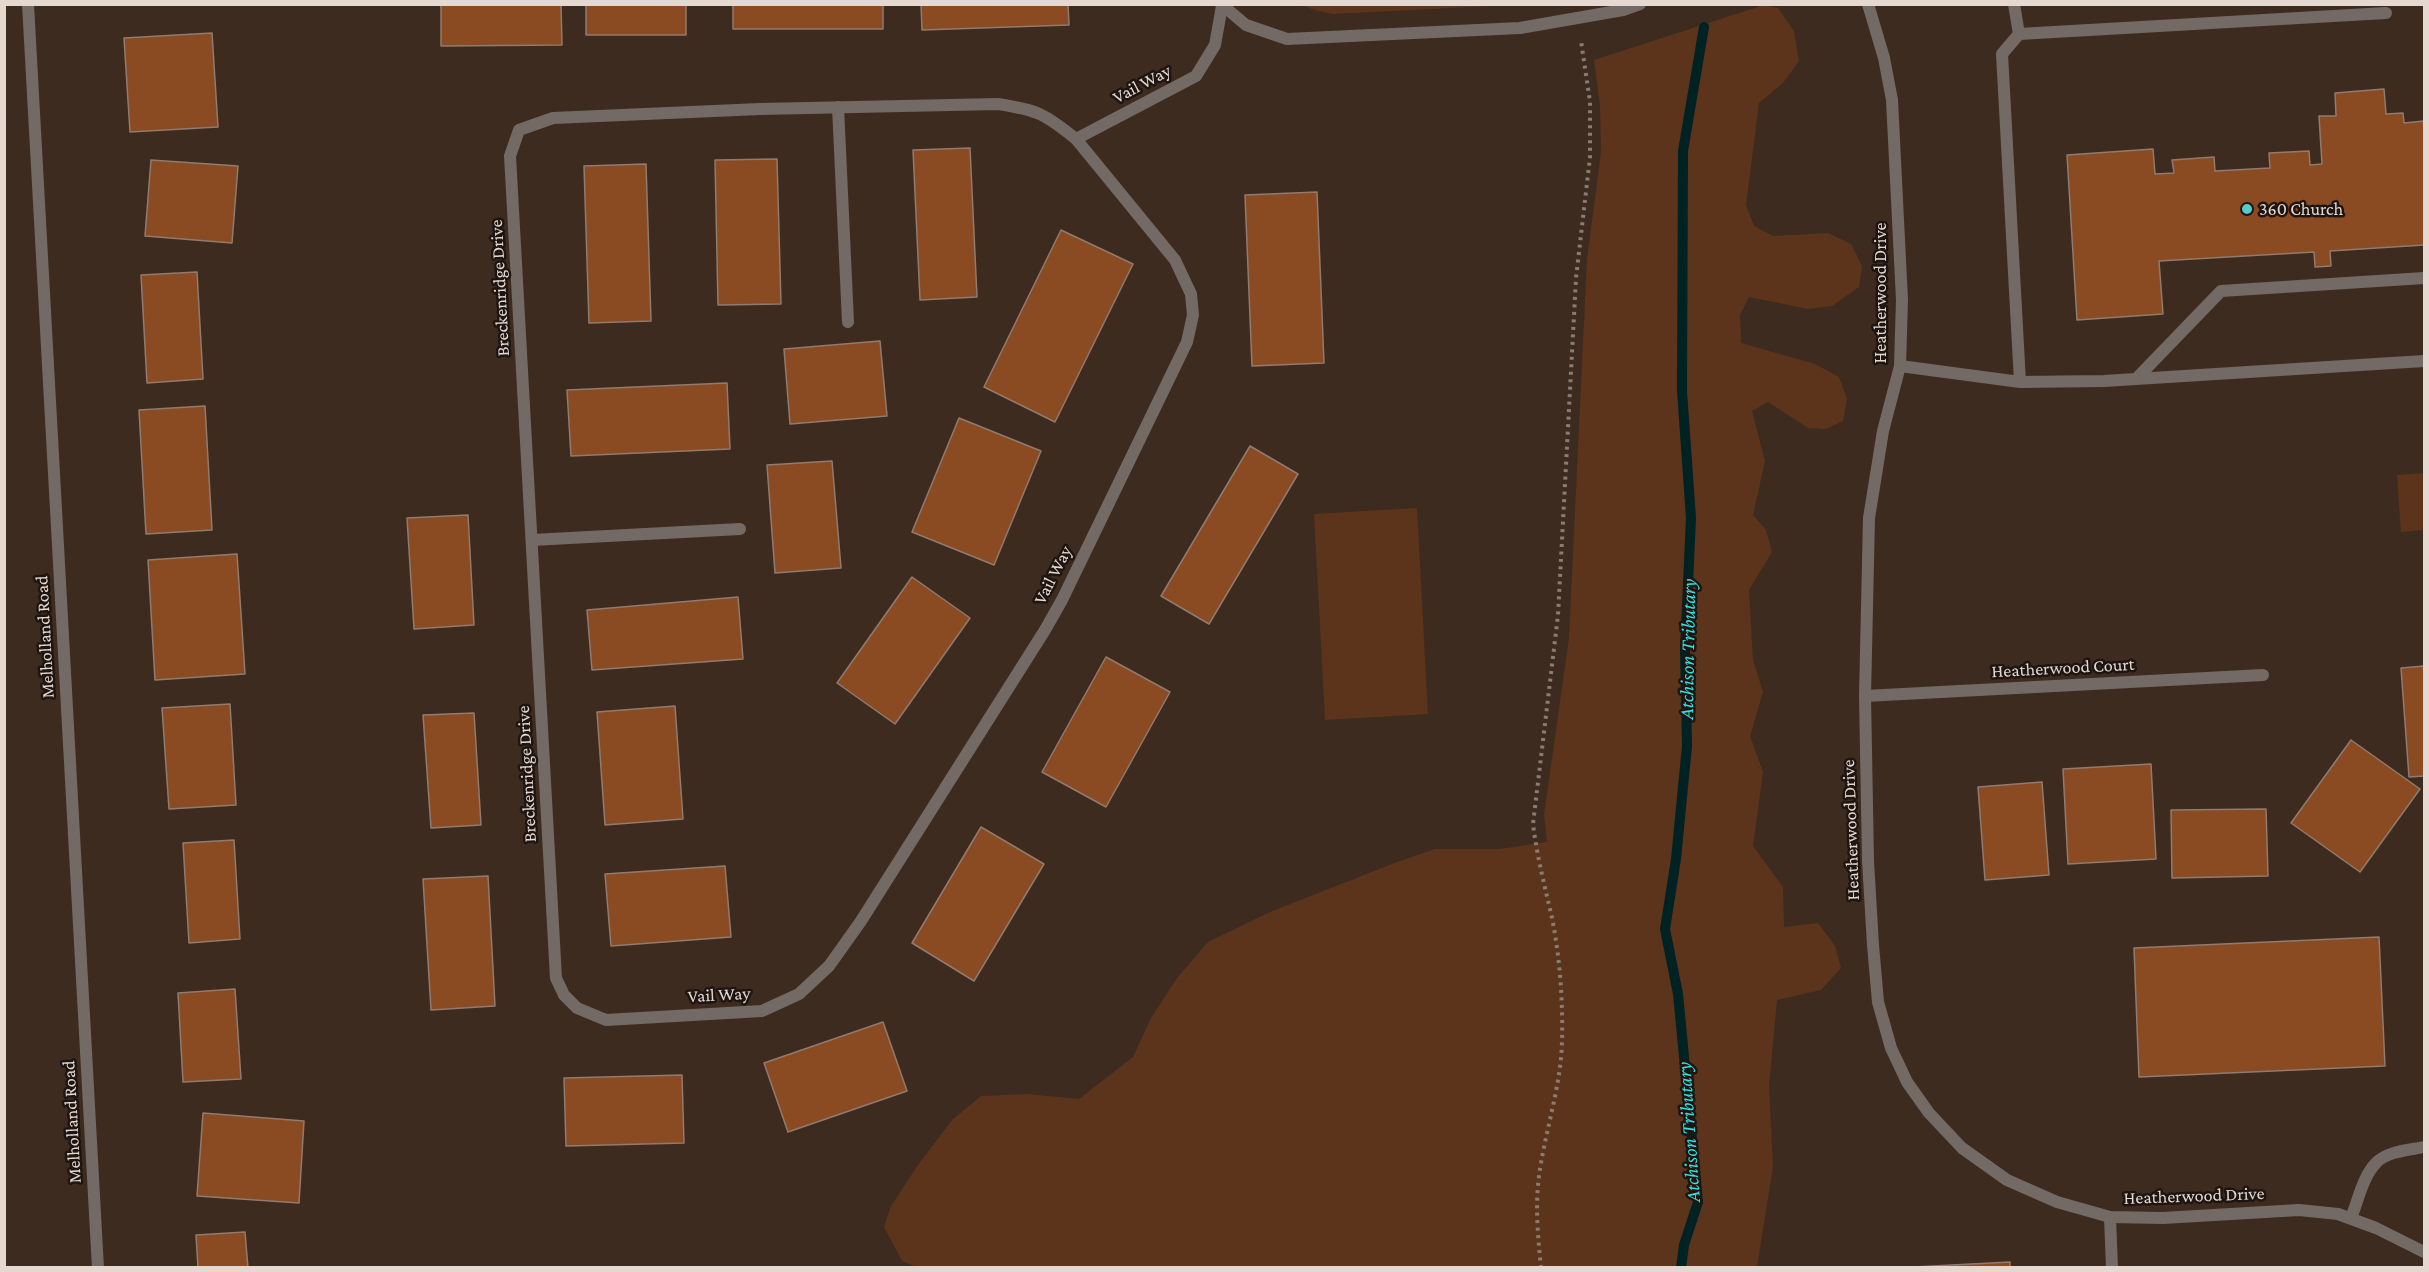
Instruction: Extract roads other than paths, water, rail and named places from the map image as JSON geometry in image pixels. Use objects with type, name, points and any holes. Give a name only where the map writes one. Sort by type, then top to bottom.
[{"type":"street","name":"Melholland Road","points":[[28,4],[98,1268]]},
{"type":"street","points":[[1221,5],[1246,25],[1287,39],[1520,28],[1623,10],[1640,4]]},
{"type":"street","name":"Heatherwood Drive","points":[[1868,4],[1884,58],[1892,100],[1902,300],[1900,366],[1883,431],[1869,518],[1865,696],[1868,861],[1873,945],[1878,1002],[1891,1048],[1907,1082],[1929,1113],[1962,1148],[2007,1180],[2057,1202],[2110,1217],[2163,1218],[2300,1210],[2338,1214],[2376,1228],[2424,1252]]},
{"type":"street","points":[[2014,4],[2019,34]]},
{"type":"street","name":"Vail Way","points":[[577,1008],[606,1020],[762,1011],[799,994],[829,966],[861,921],[1062,600],[1187,342],[1193,315],[1191,294],[1175,260],[1076,139],[1196,76],[1215,45],[1221,5]]},
{"type":"street","points":[[2020,381],[2002,54],[2019,34],[2386,13]]},
{"type":"street","name":"Breckenridge Drive","points":[[577,1008],[564,995],[556,978],[510,156],[519,130],[553,118],[838,107],[998,104],[1031,109],[1053,120],[1076,139]]},
{"type":"street","points":[[838,107],[848,322]]},
{"type":"street","points":[[2137,378],[2221,291],[2424,278]]},
{"type":"street","points":[[1900,366],[2020,381],[2137,378],[2424,361]]},
{"type":"street","points":[[532,540],[740,529]]},
{"type":"street","name":"Heatherwood Court","points":[[1865,696],[2263,675]]},
{"type":"street","points":[[2351,1218],[2367,1178],[2377,1162],[2398,1152],[2424,1147]]},
{"type":"street","points":[[2110,1217],[2112,1268]]},
{"type":"waterway","name":"Atchison Tributary","points":[[1681,1268],[1684,1245],[1698,1202],[1678,994],[1665,929],[1676,859],[1687,746],[1685,650],[1691,518],[1682,391],[1683,151],[1704,27]]},
{"type":"place","name":"360 Church","points":[[2247,209]]}]
